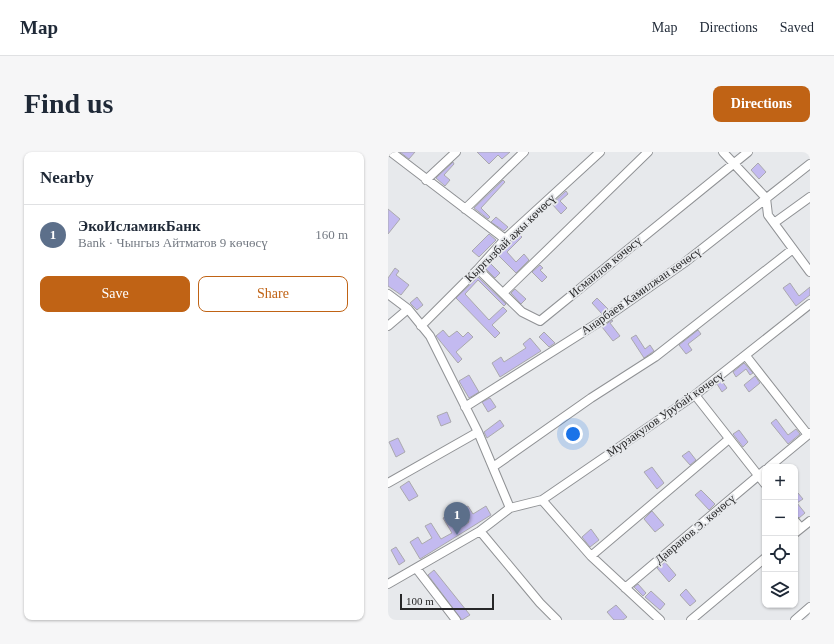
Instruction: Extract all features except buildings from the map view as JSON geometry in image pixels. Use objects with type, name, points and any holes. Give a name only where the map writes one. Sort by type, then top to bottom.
[{"type":"street","points":[[391,152],[505,239]]},
{"type":"street","points":[[426,180],[456,152]]},
{"type":"street","points":[[465,209],[524,152]]},
{"type":"street","name":"Кыргызбай ажы көчөсү","points":[[421,326],[478,269],[505,239],[600,152]]},
{"type":"street","points":[[502,293],[648,152]]},
{"type":"street","points":[[723,152],[735,162],[766,198],[768,215],[810,272]]},
{"type":"street","points":[[735,162],[748,152]]},
{"type":"street","name":"Исмаилов көчөсү","points":[[478,269],[522,312],[540,321],[735,162]]},
{"type":"street","name":"Анарбаев Камилжан көчөсү","points":[[465,407],[607,317],[665,277],[810,164]]},
{"type":"street","points":[[774,223],[810,197]]},
{"type":"street","points":[[493,467],[591,398],[655,357],[793,249]]},
{"type":"street","points":[[388,294],[408,309],[430,336],[478,432],[510,508],[480,531],[388,584]]},
{"type":"street","name":"Мурзакулов Урубай көчөсү","points":[[510,508],[542,500],[695,394],[746,356],[810,304]]},
{"type":"street","points":[[388,326],[408,309]]},
{"type":"street","points":[[746,356],[809,434],[773,464]]},
{"type":"street","points":[[695,394],[729,439],[762,473]]},
{"type":"street","points":[[388,483],[478,432]]},
{"type":"street","points":[[591,556],[729,439]]},
{"type":"street","name":"Давранов Э. көчөсү","points":[[625,588],[762,473]]},
{"type":"street","points":[[542,500],[591,556],[660,620]]},
{"type":"street","points":[[798,531],[809,523]]},
{"type":"street","points":[[480,531],[540,603],[558,620]]},
{"type":"street","points":[[691,620],[762,561]]},
{"type":"street","points":[[416,568],[456,620]]},
{"type":"street","points":[[795,620],[810,607]]},
{"type":"place","name":"ЭкоИсламикБанк","points":[[457,535]]}]
